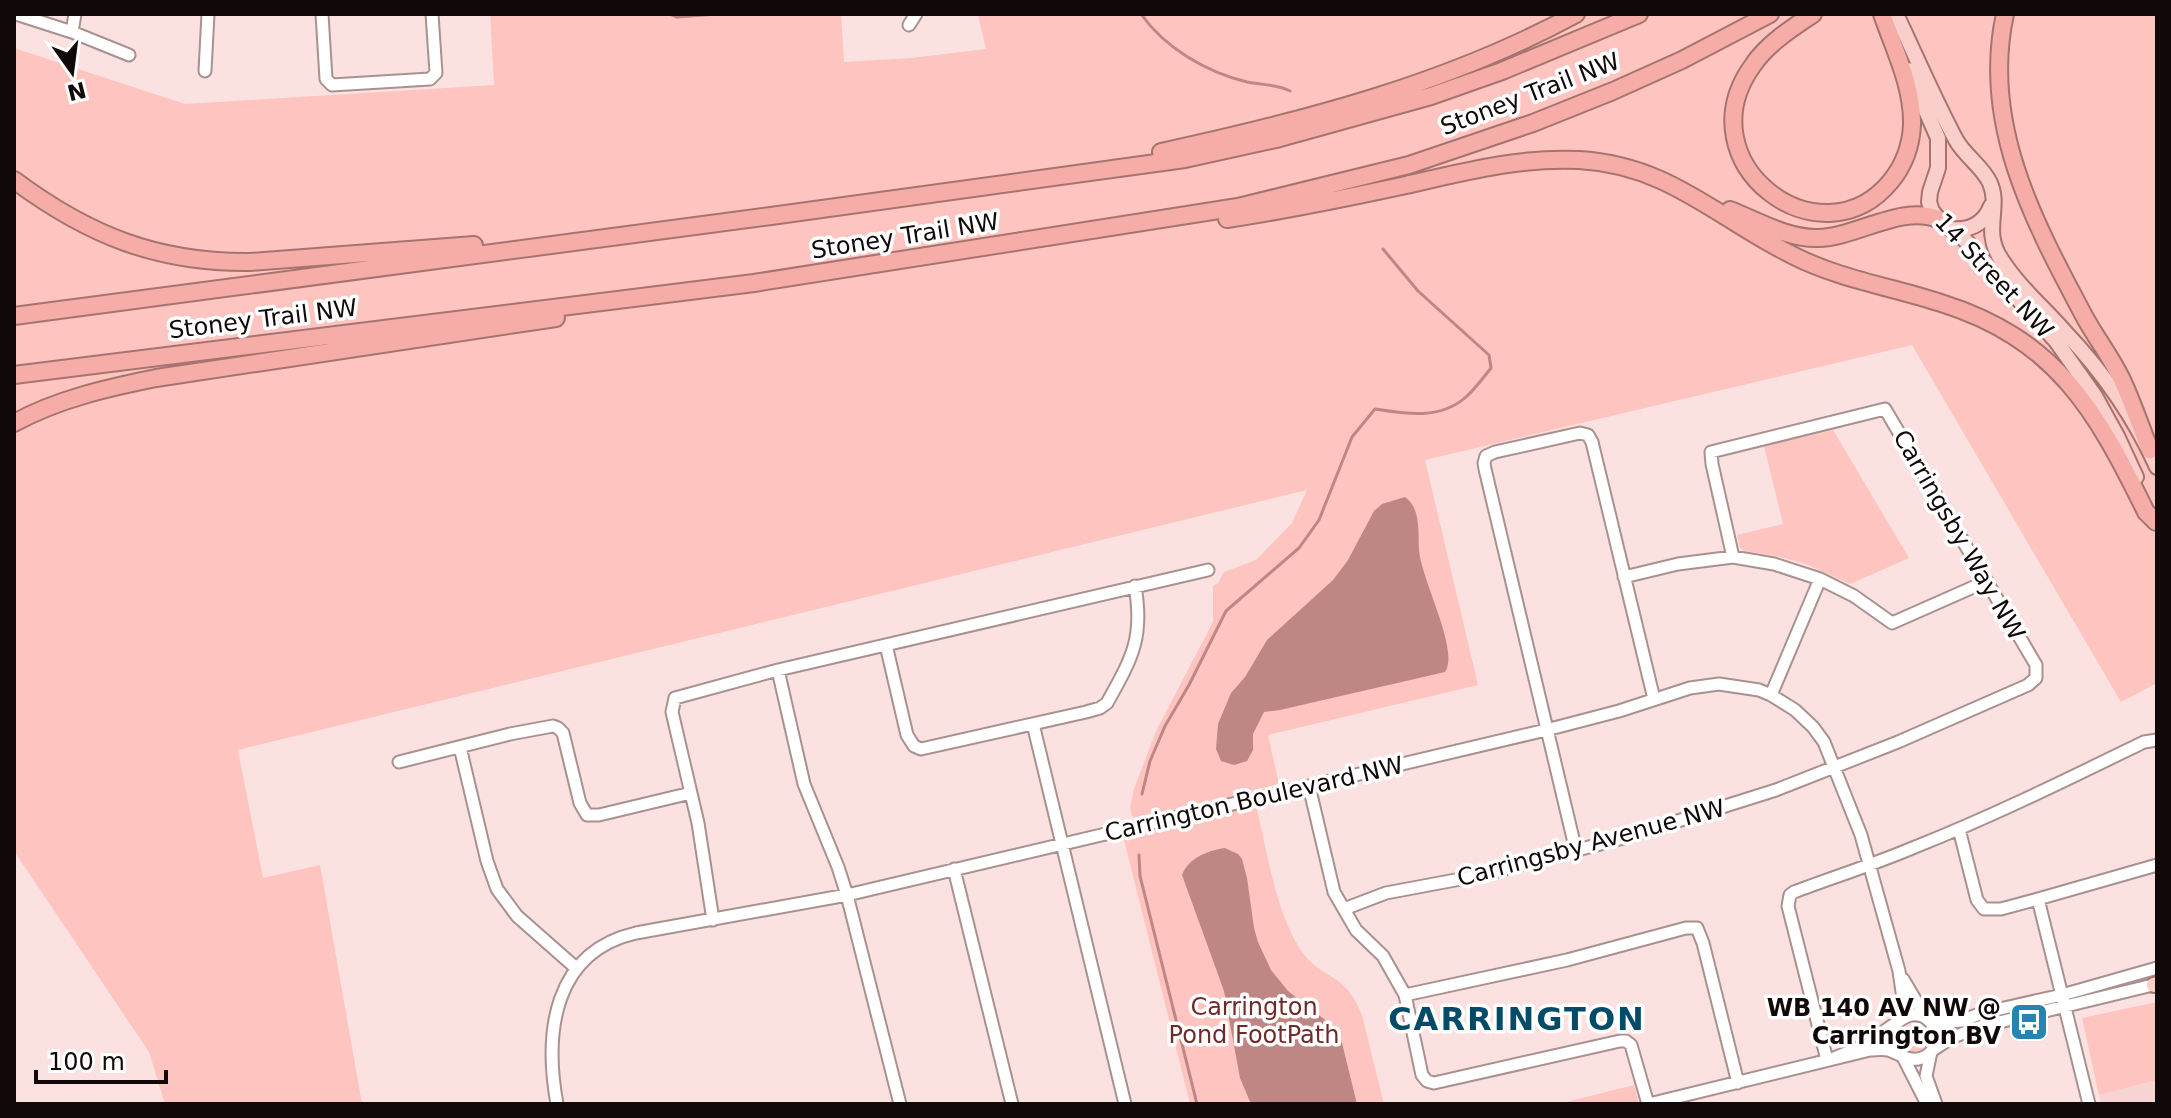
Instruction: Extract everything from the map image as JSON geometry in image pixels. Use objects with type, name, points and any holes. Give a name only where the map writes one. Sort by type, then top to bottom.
[{"type":"highway","points":[[1074,174],[1304,119],[1397,90],[1477,61],[1576,14]]},
{"type":"highway","name":"Stoney Trail NW","points":[[14,316],[1185,159],[1347,121],[1431,96],[1502,71],[1639,14]]},
{"type":"highway","name":"Stoney Trail NW","points":[[14,375],[754,283],[1238,207],[1409,165],[1533,123],[1682,60],[1770,14]]},
{"type":"highway","points":[[1813,14],[1765,50],[1752,65],[1735,101],[1734,138],[1746,168],[1757,183],[1785,203],[1820,213],[1853,208],[1884,189],[1904,160],[1911,142],[1910,99],[1882,14]]},
{"type":"highway","points":[[2005,14],[1998,66],[1999,100],[2006,137],[2030,209],[2084,315],[2122,380],[2150,450]]},
{"type":"highway","points":[[940,254],[999,252],[1295,209],[1530,160],[1580,160],[1616,165],[1660,178],[1811,265],[1960,309],[2023,342],[2046,360],[2080,396],[2103,429],[2146,512],[2156,523]]},
{"type":"highway","points":[[14,180],[58,210],[103,234],[170,256],[218,263],[355,256],[771,216]]},
{"type":"highway","points":[[1688,193],[1800,237],[1834,236],[1909,215],[1923,215],[1944,224]]},
{"type":"highway","points":[[14,423],[69,400],[156,378],[504,327],[754,283]]},
{"type":"highway","points":[[14,385],[73,376],[156,357]]},
{"type":"main road","name":"14 Street NW","points":[[1882,14],[1938,138],[1938,168],[1929,202],[1944,224],[1965,240],[2046,330],[2076,369],[2117,436],[2156,523]]},
{"type":"main road","points":[[1896,14],[1957,141],[1990,182],[1993,198],[1981,223],[1967,229],[1944,224]]},
{"type":"main road","name":"14 Street NW","points":[[1993,198],[1991,233],[2002,262],[2092,362],[2150,450],[2157,467]]},
{"type":"street","points":[[16,14],[129,55]]},
{"type":"street","points":[[72,32],[75,14]]},
{"type":"street","points":[[205,71],[208,14]]},
{"type":"street","points":[[322,14],[326,79],[332,85],[430,79],[436,73],[432,14]]},
{"type":"street","points":[[909,25],[916,14]]},
{"type":"street","name":"Carringsby Way NW","points":[[1733,557],[1711,452],[1885,409],[2036,665],[2036,678],[2028,685],[1836,768]]},
{"type":"street","points":[[1576,851],[1485,469],[1486,456],[1580,433],[1588,435],[1654,699]]},
{"type":"street","points":[[1624,577],[1678,564],[1733,557],[1774,564],[1820,579],[1854,596],[1892,623],[1987,581]]},
{"type":"street","points":[[713,920],[698,823],[672,712],[673,700],[681,694],[1208,570]]},
{"type":"street","points":[[1771,695],[1820,579]]},
{"type":"street","points":[[886,645],[906,731],[914,746],[928,748],[1033,724],[1100,708],[1107,703],[1137,642],[1139,612],[1135,586]]},
{"type":"street","points":[[778,670],[804,784],[847,895],[900,1104]]},
{"type":"street","name":"Carrington Boulevard NW","points":[[557,1104],[552,1060],[555,1015],[564,986],[576,968],[601,947],[628,934],[847,895],[1546,730],[1690,688],[1719,684],[1771,695],[1795,710],[1824,742],[1852,808],[1899,971],[1903,999],[1897,1022]]},
{"type":"street","points":[[1033,724],[1125,1104]]},
{"type":"street","points":[[399,762],[545,726],[558,728],[564,736],[580,803],[590,816],[691,793]]},
{"type":"street","points":[[1831,1059],[1788,906],[1794,892],[1959,829],[2144,742],[2157,740]]},
{"type":"street","points":[[460,747],[487,861],[497,889],[517,916],[576,968]]},
{"type":"street","name":"Carringsby Avenue NW","points":[[1344,909],[1386,893],[1482,875],[1678,822],[1836,768]]},
{"type":"street","points":[[1309,786],[1334,892],[1356,930],[1383,956],[1405,995],[1422,1075],[1434,1083],[1620,1041],[1631,1045],[1648,1104],[1880,1049],[1918,1059],[1951,1038],[1979,1027],[2157,968]]},
{"type":"street","points":[[1959,829],[1979,905],[1984,909],[2038,899],[2157,865]]},
{"type":"street","points":[[954,869],[1012,1104]]},
{"type":"street","points":[[2038,899],[2089,1104]]},
{"type":"street","points":[[1405,995],[1567,960],[1686,928],[1697,928],[1738,1083]]},
{"type":"street","name":"Carrington Boulevard NW","points":[[1899,971],[1927,1019]]},
{"type":"street","points":[[1831,1059],[1858,1048],[1897,1022],[1915,1015],[1927,1019],[1961,1021],[1982,1013],[2156,984]]},
{"type":"street","points":[[1927,1019],[1936,1033],[1926,1076],[1936,1104]]},
{"type":"street","points":[[1897,1022],[1892,1042],[1927,1104]]},
{"type":"shaded area","points":[[1405,497],[1416,514],[1421,563],[1448,648],[1445,672],[1264,712],[1253,734],[1253,750],[1247,761],[1234,765],[1221,761],[1216,749],[1218,724],[1231,693],[1245,677],[1267,640],[1333,580],[1348,560],[1374,511],[1382,504]]},
{"type":"shaded area","points":[[1225,848],[1242,859],[1254,928],[1271,970],[1288,991],[1333,1026],[1342,1043],[1357,1104],[1251,1104],[1240,1078],[1224,991],[1182,875],[1199,856]]},
{"type":"shaded area","points":[[2157,1080],[2157,1104],[2101,1104],[2099,1095]]},
{"type":"green space","points":[[490,14],[841,14],[844,62],[986,49],[979,14],[2157,14],[2157,683],[2121,702],[1912,345],[1425,460],[1478,685],[1268,735],[1279,784],[1234,797],[1138,819],[1132,816],[1130,807],[1156,731],[1213,622],[1213,586],[1224,572],[1256,560],[1292,523],[1307,490],[238,750],[263,878],[320,865],[362,1104],[165,1104],[149,1052],[14,851],[14,48],[185,104],[494,85]]},
{"type":"green space","points":[[1833,430],[1909,558],[1850,584],[1806,564],[1744,551],[1737,535],[1783,524],[1764,446]]},
{"type":"green space","name":"Carrington Pond FootPath","points":[[1256,805],[1274,885],[1288,926],[1307,958],[1342,984],[1355,1001],[1362,1015],[1384,1104],[1190,1104],[1123,836]]},
{"type":"green space","points":[[2157,1002],[2157,1080],[2099,1095],[2082,1018]]},
{"type":"green space","points":[[1914,1024],[1924,1028],[1928,1038],[1924,1048],[1914,1052],[1904,1048],[1900,1038],[1904,1028]]},
{"type":"green space","points":[[1634,1085],[1639,1104],[1558,1104]]},
{"type":"waterway","points":[[670,14],[677,17],[717,14]]},
{"type":"waterway","points":[[1141,14],[1162,38],[1202,65],[1232,78],[1290,91]]},
{"type":"waterway","points":[[1142,794],[1150,761],[1165,726],[1226,611],[1299,548],[1319,520],[1352,437],[1375,409],[1422,414],[1456,404],[1491,368],[1489,355],[1418,291],[1383,249]]},
{"type":"waterway","points":[[1139,855],[1140,876],[1197,1104]]},
{"type":"place","name":"WB 140 AV NW @ Carrington BV","points":[[2029,1022]]},
{"type":"district","name":"CARRINGTON","points":[[1517,1019]]}]
